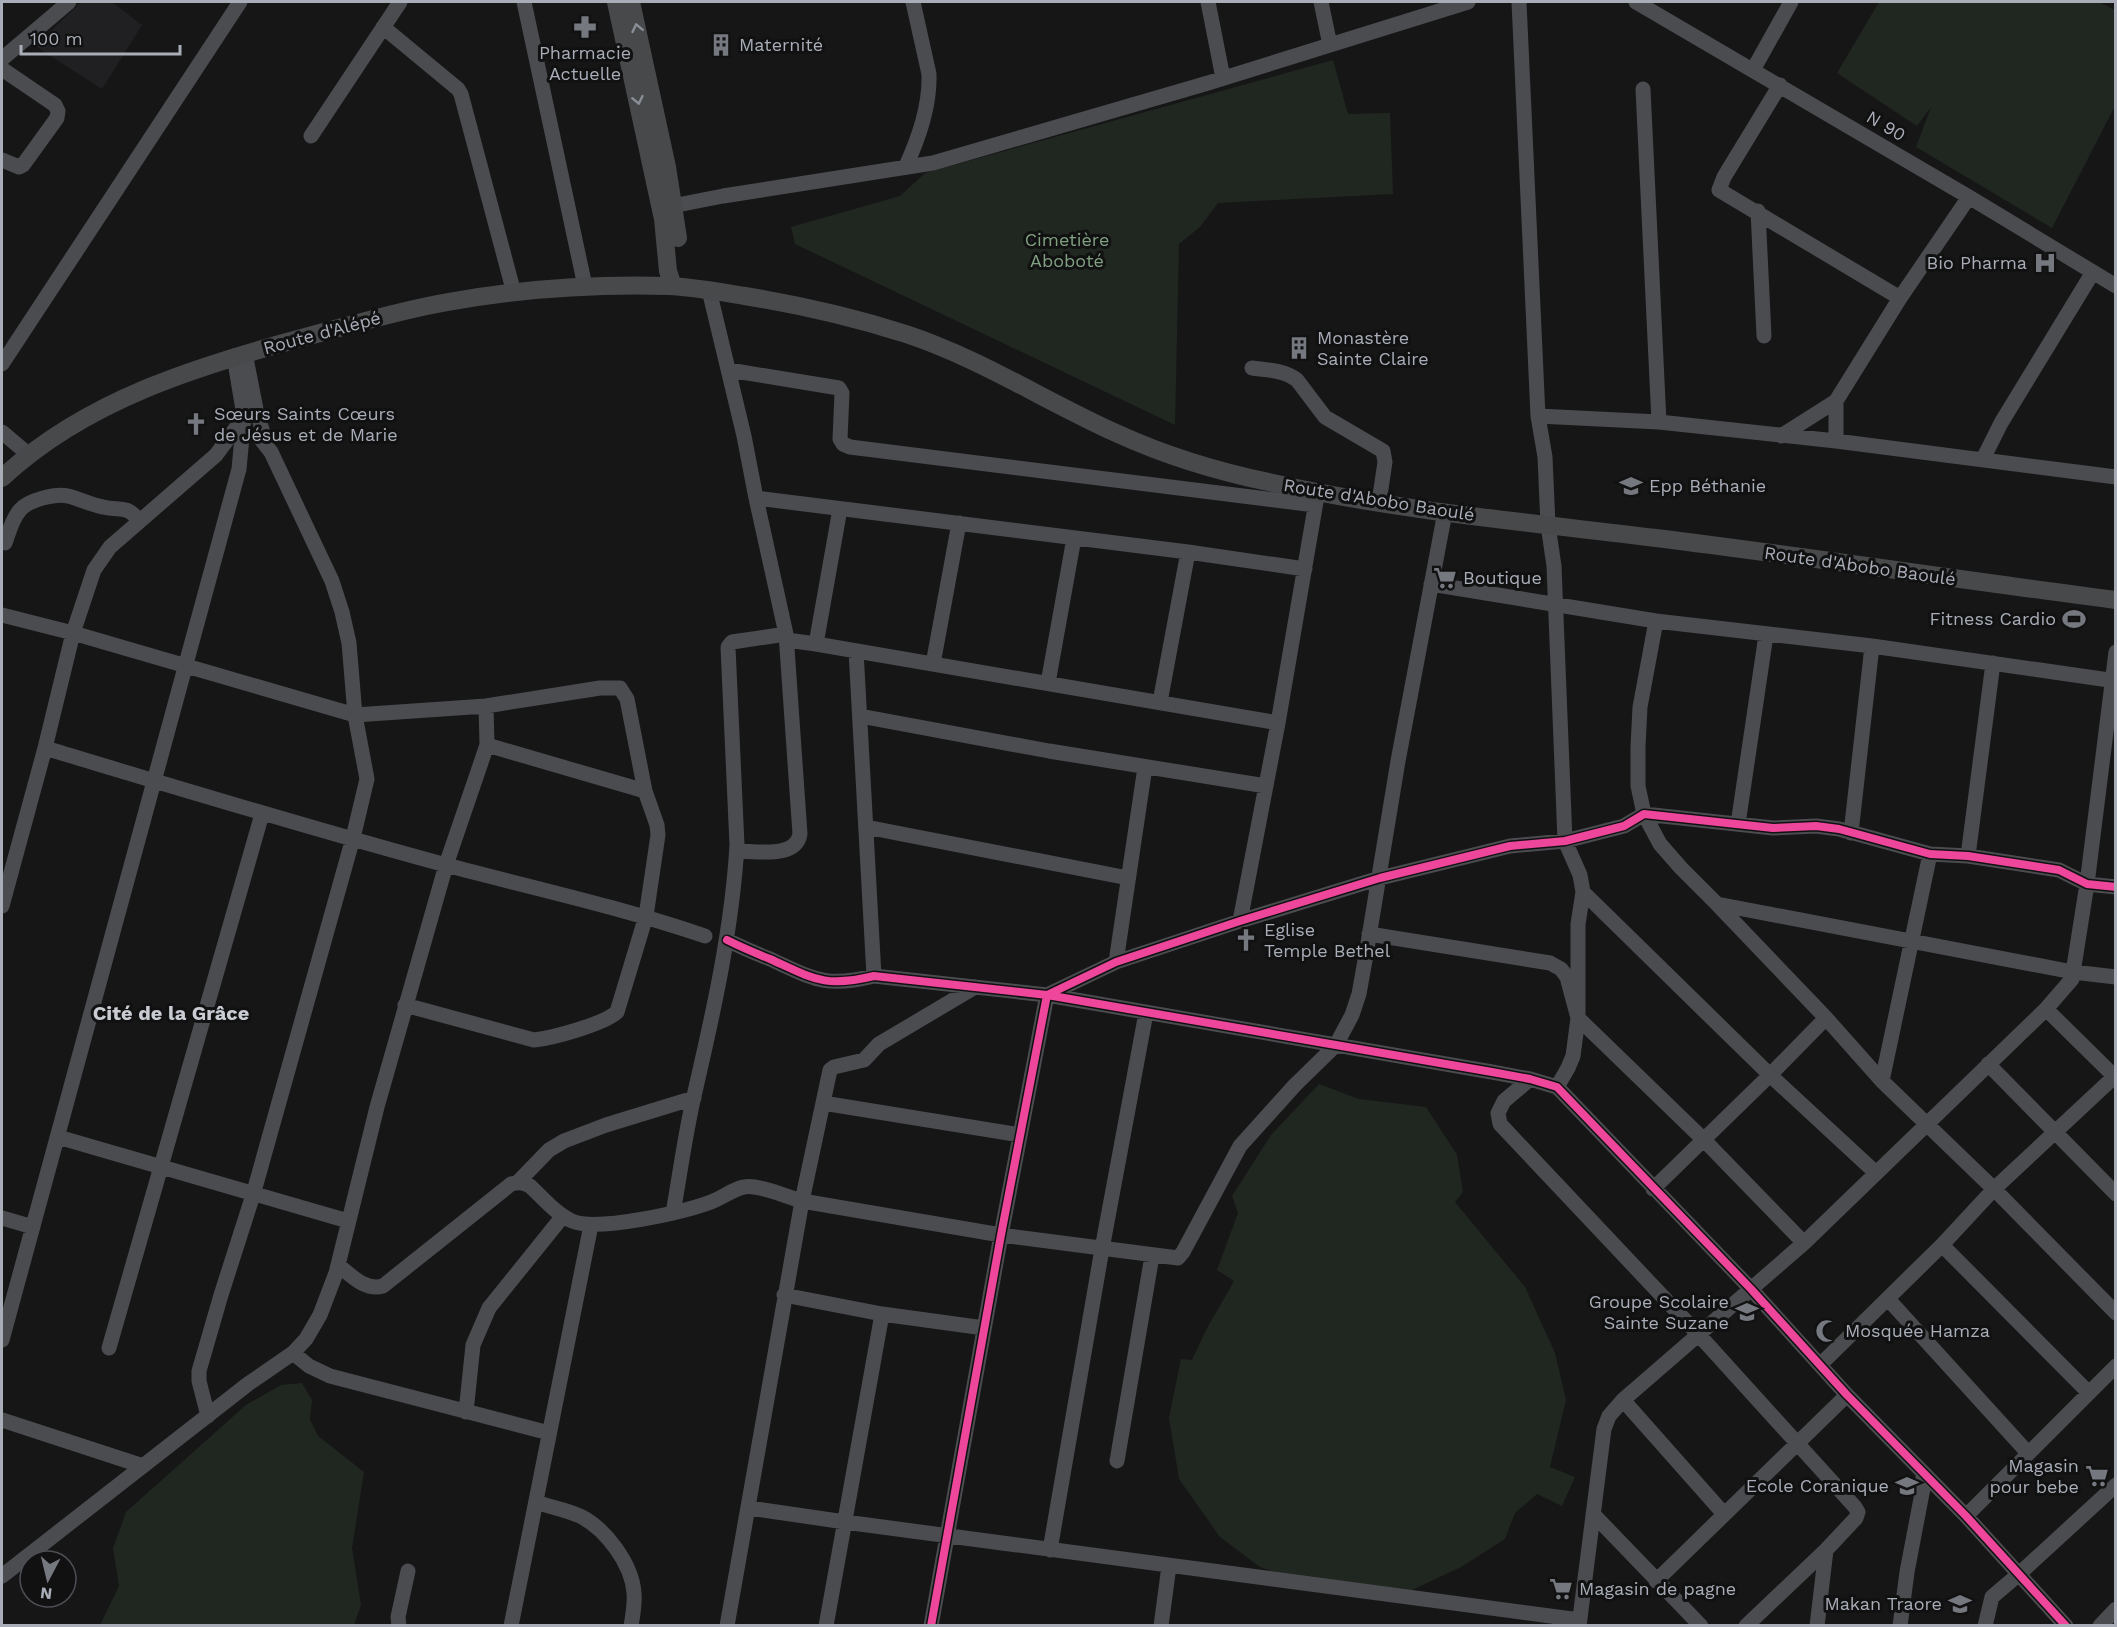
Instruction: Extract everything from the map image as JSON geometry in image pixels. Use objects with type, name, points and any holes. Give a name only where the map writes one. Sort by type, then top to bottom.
[{"type":"main road","points":[[616,2],[678,241],[678,268],[673,286]]},
{"type":"main road","points":[[631,2],[668,206]]},
{"type":"main road","name":"Route d'Alépé","points":[[2,478],[28,454],[57,434],[102,409],[177,377],[240,354],[438,304],[585,286],[673,286]]},
{"type":"main road","name":"Route d'Abobo Baoulé","points":[[673,286],[786,303],[836,314],[911,336],[954,353],[1117,434],[1171,455],[1317,498],[1379,502],[2115,600]]},
{"type":"street","points":[[2,59],[69,2]]},
{"type":"street","points":[[2,364],[240,2]]},
{"type":"street","points":[[310,136],[400,2]]},
{"type":"street","points":[[524,2],[585,286]]},
{"type":"street","points":[[906,166],[921,126],[929,85],[929,74],[913,2]]},
{"type":"street","points":[[1208,2],[1222,78]]},
{"type":"street","points":[[1321,2],[1330,45]]},
{"type":"street","points":[[668,206],[933,163],[1330,45],[1439,6],[1468,2]]},
{"type":"street","points":[[1519,2],[1538,416],[1545,456],[1548,525],[1554,566],[1565,841],[1580,875],[1583,892],[1578,924],[1578,1018],[1573,1056],[1557,1088]]},
{"type":"street","name":"N 90","points":[[1636,2],[1969,197],[2115,286]]},
{"type":"street","points":[[1752,70],[1791,2]]},
{"type":"street","points":[[383,27],[458,89],[461,94],[514,293]]},
{"type":"street","points":[[2,69],[55,105],[58,111],[57,118],[23,165],[19,167],[2,160]]},
{"type":"street","points":[[1780,85],[1724,177],[1719,190],[1758,211],[1900,298]]},
{"type":"street","points":[[1643,89],[1659,422]]},
{"type":"street","points":[[1781,436],[1836,401],[1900,298],[1969,197]]},
{"type":"street","points":[[1758,211],[1764,336]]},
{"type":"street","points":[[1983,459],[2001,423],[2093,272]]},
{"type":"street","points":[[709,291],[729,370],[787,637],[800,834],[799,841],[785,850],[737,851]]},
{"type":"street","points":[[2,1340],[242,456],[250,412],[240,354]]},
{"type":"street","points":[[1252,369],[1292,376],[1325,417],[1383,451],[1386,462],[1379,502]]},
{"type":"street","points":[[729,370],[839,388],[842,393],[840,439],[849,447],[1317,498],[1278,723],[1240,921]]},
{"type":"street","points":[[1836,401],[1836,441]]},
{"type":"street","points":[[242,456],[263,433],[250,412]]},
{"type":"street","points":[[2,906],[45,748],[73,633],[94,570],[101,557],[216,455],[250,412]]},
{"type":"street","points":[[1538,416],[1659,422],[1836,441],[2115,477]]},
{"type":"street","points":[[2,432],[28,454]]},
{"type":"street","points":[[208,1416],[199,1381],[199,1371],[253,1195],[354,838],[367,779],[355,715],[349,643],[342,612],[332,581],[271,452],[260,438]]},
{"type":"street","points":[[5,543],[10,526],[21,508],[49,496],[66,495],[102,507],[127,509],[133,512],[140,521]]},
{"type":"street","points":[[756,498],[1188,552],[1305,569]]},
{"type":"street","points":[[816,644],[840,509]]},
{"type":"street","points":[[338,1265],[367,1287],[383,1286],[511,1184],[518,1182],[530,1186],[563,1216],[574,1222],[591,1225],[673,1213],[714,1202],[744,1187],[754,1187],[802,1201],[1001,1234],[1152,1256],[1174,1258],[1181,1256],[1240,1146],[1295,1085],[1336,1045],[1356,1005],[1380,878],[1398,761],[1445,512]]},
{"type":"street","points":[[933,664],[959,523]]},
{"type":"street","points":[[1048,683],[1074,538]]},
{"type":"street","points":[[1160,702],[1188,552]]},
{"type":"street","points":[[1431,584],[1656,621],[1872,646],[2113,680]]},
{"type":"street","points":[[2,615],[73,633],[355,715],[486,706],[600,688],[620,688],[627,699],[645,791],[657,825],[658,835],[646,916],[620,1008],[606,1020],[545,1039],[534,1040],[405,1005]]},
{"type":"street","points":[[1656,621],[1640,707],[1638,786],[1644,814],[1660,844],[1826,1018],[1882,1081],[1994,1189],[2115,1313]]},
{"type":"street","points":[[1738,824],[1766,635]]},
{"type":"street","points":[[673,1213],[727,940],[733,896],[737,851],[728,647],[732,642],[787,637],[816,644],[1278,723]]},
{"type":"street","points":[[1851,833],[1872,646]]},
{"type":"street","points":[[856,651],[874,976]]},
{"type":"street","points":[[749,1508],[1579,1623],[1604,1429],[1609,1416],[1623,1400],[1804,1244],[1926,1123],[2046,1009],[2071,981],[2087,884],[2115,652]]},
{"type":"street","points":[[1968,856],[1993,663]]},
{"type":"street","points":[[2,1576],[248,1384],[293,1353],[306,1339],[320,1315],[338,1265],[405,1005],[446,865],[487,745],[486,706]]},
{"type":"street","points":[[860,716],[1049,751],[1266,786]]},
{"type":"street","points":[[487,745],[645,791]]},
{"type":"street","points":[[45,748],[262,814],[446,865],[646,916],[705,936]]},
{"type":"street","points":[[1116,962],[1145,766]]},
{"type":"street","points":[[109,1348],[262,814]]},
{"type":"street","points":[[1047,995],[1116,962],[1380,878],[1510,846],[1565,841],[1624,826],[1644,814],[1773,828],[1816,826],[1930,854],[1968,856],[2059,870],[2087,884],[2115,887]]},
{"type":"street","points":[[866,827],[1128,878]]},
{"type":"street","points":[[1882,1081],[1930,854]]},
{"type":"street","points":[[1583,892],[1770,1075],[1876,1173]]},
{"type":"street","points":[[1717,903],[2073,972],[2115,977]]},
{"type":"street","points":[[1370,934],[1550,963],[1561,969],[1567,977],[1578,1018],[1704,1140],[1804,1244]]},
{"type":"street","points":[[727,940],[804,976],[825,981],[846,982],[874,976],[1047,995],[1530,1079],[1557,1088],[1751,1289],[1847,1395],[1966,1516],[2066,1626]]},
{"type":"street","points":[[728,1626],[784,1295],[830,1070],[864,1060],[879,1044],[975,987]]},
{"type":"street","points":[[931,1626],[1001,1234],[1047,995]]},
{"type":"street","points":[[1820,1365],[1942,1245],[1994,1189],[2054,1131],[2115,1077],[2046,1009]]},
{"type":"street","points":[[1050,1550],[1146,1013]]},
{"type":"street","points":[[1653,1189],[1826,1018]]},
{"type":"street","points":[[1988,1064],[2115,1194]]},
{"type":"street","points":[[1530,1079],[1504,1101],[1498,1113],[1500,1124],[1699,1335],[1858,1512],[1856,1518],[1826,1550],[1746,1626]]},
{"type":"street","points":[[518,1182],[549,1150],[564,1141],[606,1125],[694,1098]]},
{"type":"street","points":[[823,1103],[1020,1135]]},
{"type":"street","points":[[58,1137],[348,1221]]},
{"type":"street","points":[[466,1412],[473,1345],[489,1308],[563,1216]]},
{"type":"street","points":[[2,1218],[33,1227]]},
{"type":"street","points":[[511,1626],[591,1225]]},
{"type":"street","points":[[1942,1245],[2088,1392]]},
{"type":"street","points":[[1118,1461],[1152,1256]]},
{"type":"street","points":[[784,1295],[882,1314],[984,1328]]},
{"type":"street","points":[[1888,1299],[2028,1453]]},
{"type":"street","points":[[826,1626],[882,1314]]},
{"type":"street","points":[[293,1353],[309,1366],[330,1376],[549,1433]]},
{"type":"street","points":[[1966,1516],[2115,1366]]},
{"type":"street","points":[[1656,1581],[1847,1395]]},
{"type":"street","points":[[1623,1400],[1724,1514]]},
{"type":"street","points":[[2,1420],[143,1466]]},
{"type":"street","points":[[1900,1626],[1907,1572],[1923,1488],[1923,1472]]},
{"type":"street","points":[[1985,1626],[1992,1597],[2115,1485]]},
{"type":"street","points":[[536,1502],[580,1516],[598,1528],[610,1542],[632,1581],[634,1602],[631,1626]]},
{"type":"street","points":[[1593,1514],[1701,1626]]},
{"type":"street","points":[[1817,1626],[1826,1550]]},
{"type":"street","points":[[1161,1626],[1169,1566]]},
{"type":"street","points":[[399,1626],[398,1617],[408,1572]]},
{"type":"street","points":[[2100,1626],[2115,1609]]},
{"type":"shaded area","points":[[81,2],[112,2],[142,25],[102,89],[35,46]]},
{"type":"green space","points":[[1879,2],[2099,2],[2115,10],[2115,106],[2052,228],[1916,147],[1931,107],[1917,126],[1837,73]]},
{"type":"green space","name":"Cimetière Aboboté","points":[[1333,60],[1348,114],[1390,113],[1393,194],[1218,203],[1200,227],[1179,244],[1175,425],[795,244],[791,227],[900,196],[925,173]]},
{"type":"green space","points":[[1319,1084],[1359,1099],[1426,1107],[1457,1155],[1463,1192],[1455,1202],[1525,1287],[1555,1353],[1566,1400],[1550,1467],[1575,1477],[1562,1506],[1537,1494],[1515,1513],[1505,1539],[1461,1567],[1412,1590],[1339,1594],[1260,1567],[1220,1537],[1179,1479],[1169,1418],[1181,1359],[1192,1360],[1234,1281],[1217,1270],[1238,1213],[1232,1196],[1271,1135]]},
{"type":"green space","points":[[302,1383],[312,1400],[310,1419],[318,1436],[364,1472],[352,1548],[361,1605],[354,1625],[100,1625],[119,1586],[113,1548],[126,1512],[246,1405],[281,1385]]},
{"type":"cycle path","points":[[931,1626],[1001,1235],[1047,995],[1116,962],[1380,878],[1510,846],[1565,841],[1624,826],[1644,814],[1773,828],[1816,826],[1839,829],[1930,854],[1968,856],[2059,870],[2087,884],[2116,887]]},
{"type":"cycle path","points":[[727,940],[820,980],[857,980],[874,976],[1047,995],[1492,1072],[1557,1087],[1751,1289],[1847,1395],[1966,1516],[2066,1626]]},
{"type":"place","name":"Pharmacie Actuelle","points":[[585,27]]},
{"type":"place","name":"Maternité","points":[[721,45]]},
{"type":"place","name":"Bio Pharma","points":[[2045,263]]},
{"type":"place","name":"Monastère Sainte Claire","points":[[1299,348]]},
{"type":"place","name":"Sœurs Saints Cœurs de Jésus et de Marie","points":[[196,424]]},
{"type":"place","name":"Epp Béthanie","points":[[1631,486]]},
{"type":"place","name":"Boutique","points":[[1445,578]]},
{"type":"place","name":"Fitness Cardio","points":[[2074,619]]},
{"type":"place","name":"Eglise Temple Bethel","points":[[1246,940]]},
{"type":"place","name":"Groupe Scolaire Sainte Suzane","points":[[1747,1312]]},
{"type":"place","name":"Mosquée Hamza","points":[[1827,1331]]},
{"type":"place","name":"Magasin pour bebe","points":[[2097,1476]]},
{"type":"place","name":"Ecole Coranique","points":[[1907,1486]]},
{"type":"place","name":"Magasin de pagne","points":[[1561,1589]]},
{"type":"place","name":"Makan Traore","points":[[1960,1604]]},
{"type":"district","name":"Cité de la Grâce","points":[[171,1013]]}]
